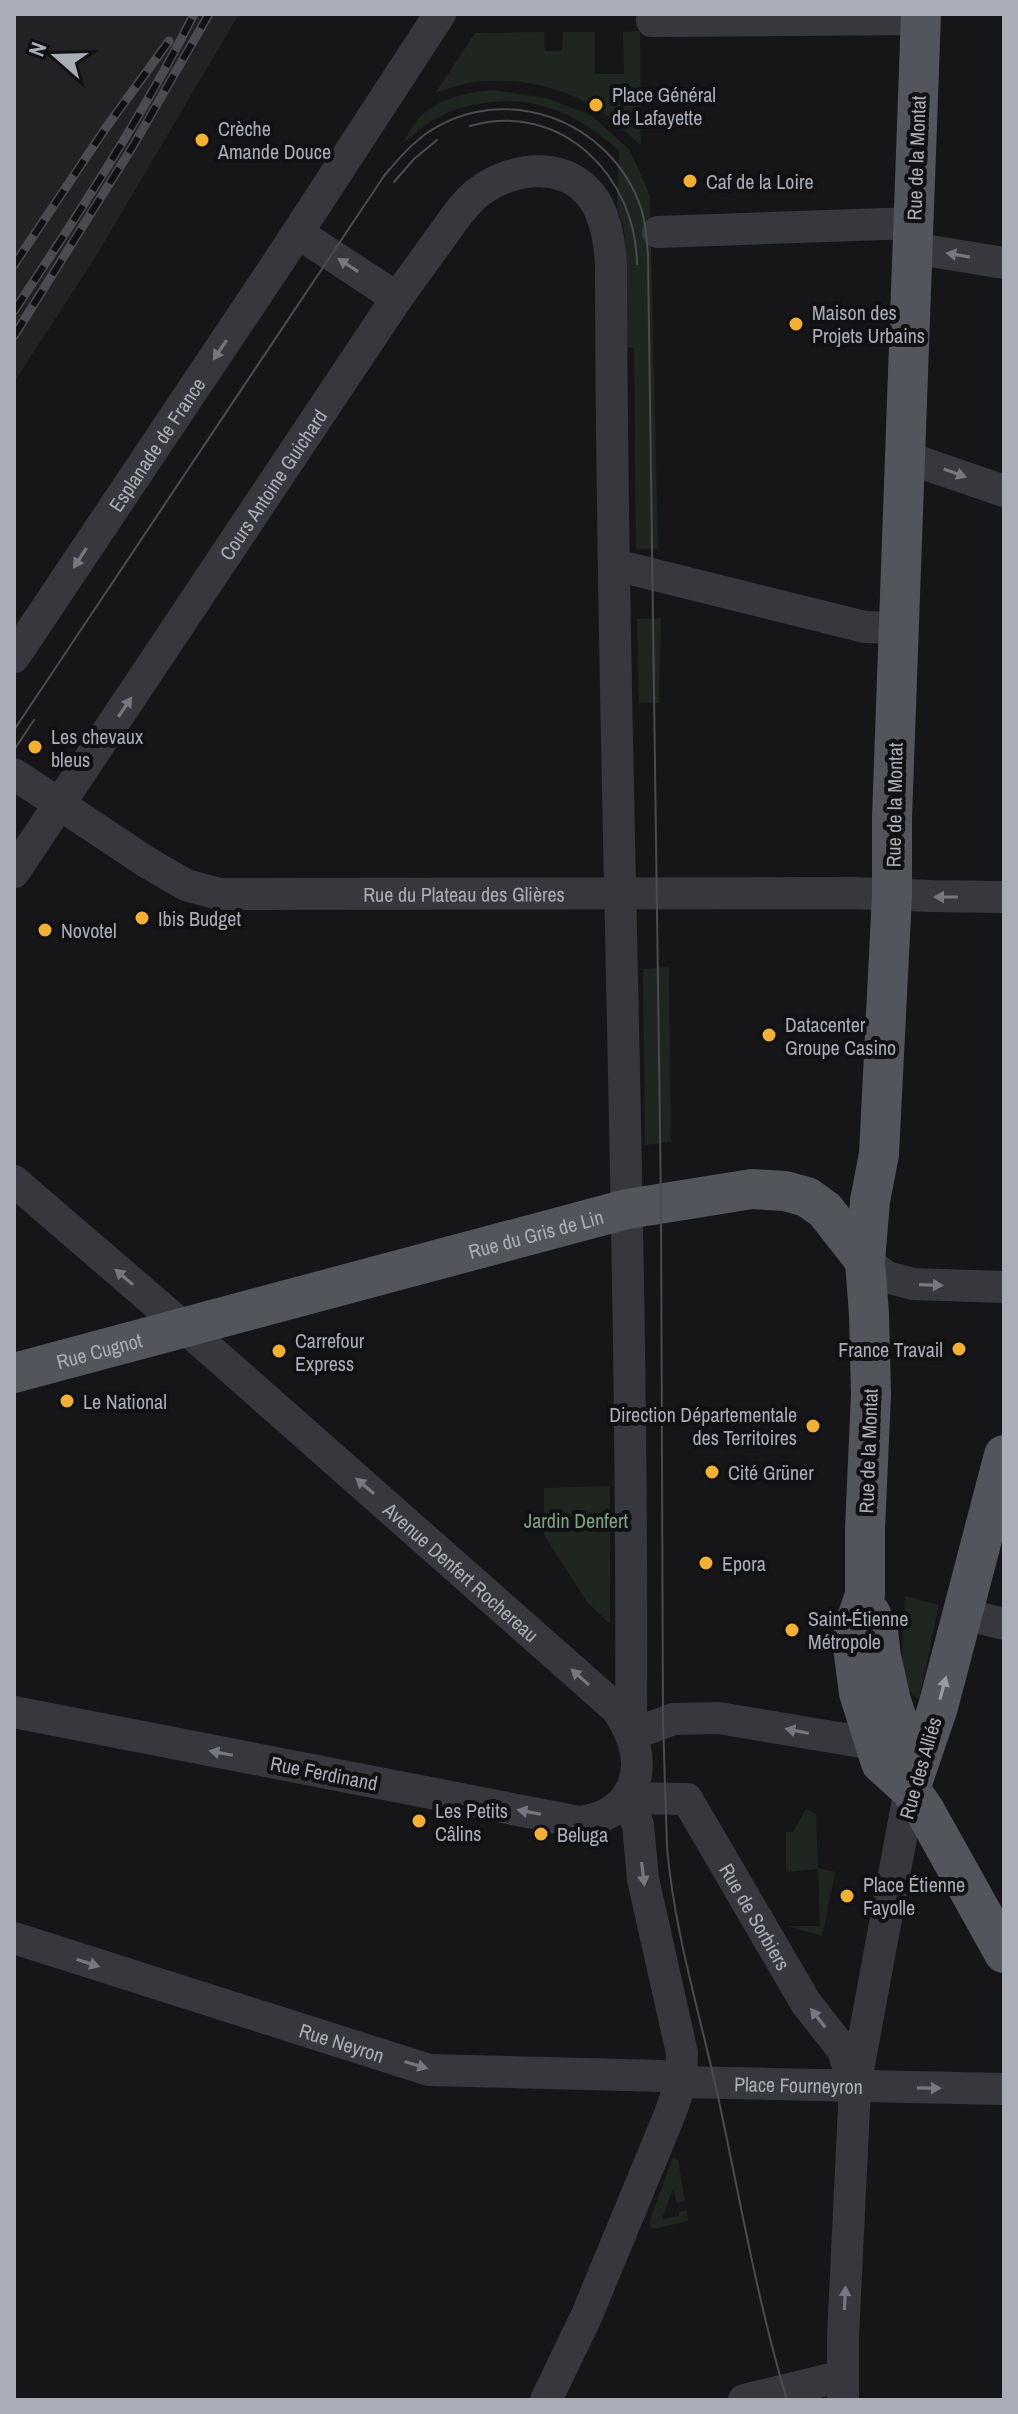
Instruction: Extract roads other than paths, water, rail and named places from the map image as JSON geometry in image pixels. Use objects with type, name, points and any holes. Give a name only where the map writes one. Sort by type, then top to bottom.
[{"type":"main road","name":"Rue de la Montat","points":[[910,1789],[881,1763],[857,1683],[853,1647],[854,1627],[865,1595],[871,1394],[865,1261],[870,1201],[879,1154],[892,895],[921,16]]},
{"type":"main road","name":"Rue du Gris de Lin","points":[[183,1327],[627,1209],[752,1189],[785,1191],[807,1197],[825,1210],[865,1261]]},
{"type":"main road","name":"Rue Cugnot","points":[[14,1373],[183,1327]]},
{"type":"main road","name":"Rue des Alliés","points":[[910,1789],[938,1707],[1004,1455]]},
{"type":"main road","name":"Rue de la Montat","points":[[865,1595],[878,1632],[891,1701],[905,1744],[910,1789]]},
{"type":"main road","points":[[910,1789],[959,1869],[1004,1953]]},
{"type":"street","name":"Esplanade de France","points":[[14,657],[298,233],[440,14]]},
{"type":"street","points":[[652,21],[921,16]]},
{"type":"street","name":"Cours Antoine Guichard","points":[[14,872],[397,298],[455,218],[477,192],[511,175],[529,170],[544,170],[578,183],[596,203],[610,246],[615,565]]},
{"type":"street","points":[[658,232],[913,236],[1004,263]]},
{"type":"street","points":[[298,233],[397,298]]},
{"type":"street","points":[[905,457],[1004,491]]},
{"type":"street","points":[[874,1744],[719,1718],[673,1719],[631,1735],[627,1209],[615,565],[865,627],[899,628]]},
{"type":"street","points":[[14,774],[61,805]]},
{"type":"street","name":"Rue du Plateau des Glières","points":[[61,805],[186,885],[219,894],[892,895],[1003,891]]},
{"type":"street","name":"Avenue Denfert Rochereau","points":[[14,1181],[618,1710],[631,1735],[637,1762],[634,1782],[627,1798]]},
{"type":"street","points":[[865,1261],[887,1277],[913,1284],[1004,1287]]},
{"type":"street","points":[[963,1614],[1004,1624]]},
{"type":"street","name":"Rue Ferdinand","points":[[14,1712],[579,1822],[595,1820],[613,1812],[627,1798]]},
{"type":"street","name":"Rue des Alliés","points":[[855,2086],[910,1789]]},
{"type":"street","points":[[546,2400],[586,2317],[681,2082],[682,2053],[643,1879],[638,1825],[627,1798]]},
{"type":"street","name":"Rue de Sorbiers","points":[[627,1798],[687,1799],[806,2003],[843,2050],[855,2086]]},
{"type":"street","name":"Rue Neyron","points":[[14,1938],[429,2070],[662,2076],[681,2082]]},
{"type":"street","name":"Place Fourneyron","points":[[681,2082],[855,2086],[843,2388]]},
{"type":"street","points":[[855,2086],[1004,2089]]},
{"type":"street","points":[[567,2400],[586,2317]]},
{"type":"street","points":[[744,2400],[843,2388]]},
{"type":"tram line","points":[[14,730],[384,176],[409,148],[427,133],[457,117],[489,110],[521,110],[552,118],[581,132],[606,152],[626,177],[641,208],[648,256],[661,1203],[663,1721],[667,1847],[681,1940],[717,2092],[757,2286],[787,2400]]},
{"type":"tram line","points":[[470,126],[503,121],[534,124],[563,135],[587,152],[608,175],[623,202],[633,232],[637,264]]},
{"type":"tram line","points":[[394,182],[414,159],[437,140]]},
{"type":"tram line","points":[[14,750],[34,720]]},
{"type":"railway","points":[[14,311],[131,128],[194,14]]},
{"type":"railway","points":[[14,336],[133,146],[209,14]]},
{"type":"railway","points":[[14,265],[105,129],[169,41]]},
{"type":"place","name":"Place Général de Lafayette","points":[[596,105]]},
{"type":"place","name":"Crèche Amande Douce","points":[[202,140]]},
{"type":"place","name":"Caf de la Loire","points":[[690,181]]},
{"type":"place","name":"Maison des Projets Urbains","points":[[796,324]]},
{"type":"place","name":"Les chevaux bleus","points":[[35,747]]},
{"type":"place","name":"Ibis Budget","points":[[142,918]]},
{"type":"place","name":"Novotel","points":[[45,930]]},
{"type":"place","name":"Datacenter Groupe Casino","points":[[769,1035]]},
{"type":"place","name":"France Travail","points":[[959,1349]]},
{"type":"place","name":"Carrefour Express","points":[[279,1351]]},
{"type":"place","name":"Le National","points":[[67,1401]]},
{"type":"place","name":"Direction Départementale des Territoires","points":[[813,1426]]},
{"type":"place","name":"Cité Grüner","points":[[712,1472]]},
{"type":"place","name":"Epora","points":[[706,1563]]},
{"type":"place","name":"Saint-Étienne Métropole","points":[[792,1630]]},
{"type":"place","name":"Les Petits Câlins","points":[[419,1821]]},
{"type":"place","name":"Beluga","points":[[541,1834]]},
{"type":"place","name":"Place Étienne Fayolle","points":[[847,1896]]},
{"type":"park label","name":"Jardin Denfert","points":[[576,1520]]}]
